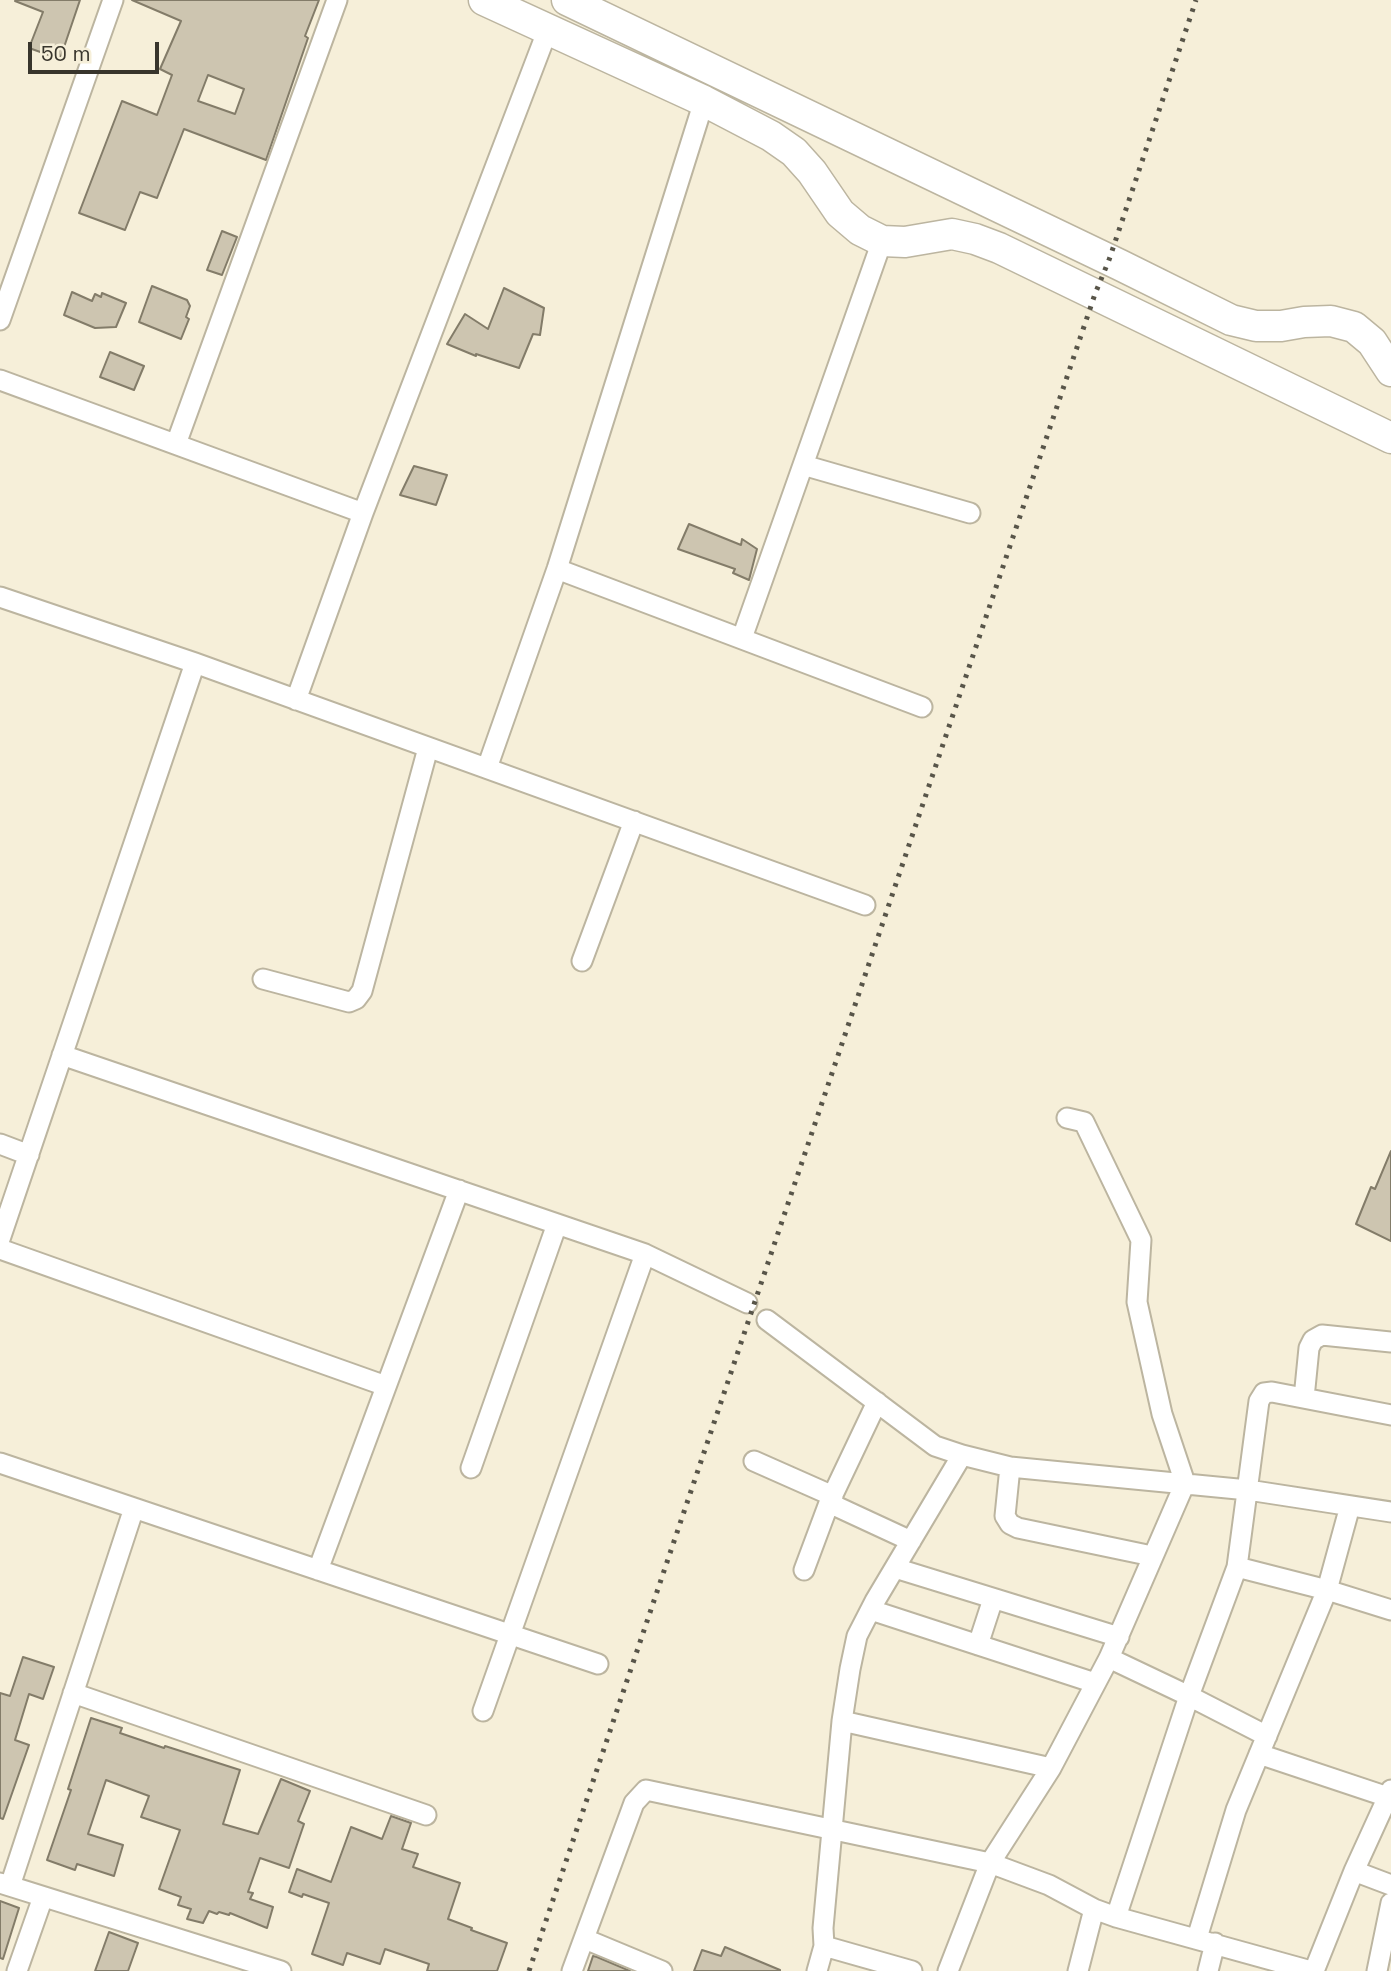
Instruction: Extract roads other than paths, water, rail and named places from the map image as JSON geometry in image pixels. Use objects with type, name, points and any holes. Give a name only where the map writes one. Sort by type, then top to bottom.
[{"type":"main road","points":[[484,0],[705,101],[771,136],[794,152],[813,172],[841,213],[860,230],[882,241],[905,242],[952,234],[975,239],[1391,438]]},
{"type":"main road","points":[[567,0],[1231,320],[1256,326],[1281,327],[1304,322],[1331,321],[1354,327],[1372,342],[1391,371]]},
{"type":"main road","points":[[1103,299],[1119,265]]},
{"type":"street","points":[[0,320],[7,278],[113,0]]},
{"type":"street","points":[[176,444],[337,0]]},
{"type":"street","points":[[296,700],[363,513],[548,29]]},
{"type":"street","points":[[487,768],[557,569],[705,101]]},
{"type":"street","points":[[742,638],[882,241]]},
{"type":"street","points":[[0,380],[363,513]]},
{"type":"street","points":[[803,465],[970,513]]},
{"type":"street","points":[[557,569],[922,707]]},
{"type":"street","points":[[0,597],[195,663],[865,905]]},
{"type":"street","points":[[0,1239],[195,663]]},
{"type":"street","points":[[262,979],[349,1002],[356,999],[362,991],[428,748]]},
{"type":"street","points":[[582,961],[634,821]]},
{"type":"street","points":[[62,1055],[645,1254],[747,1303]]},
{"type":"street","points":[[948,1971],[990,1863],[1051,1768],[1109,1658],[1185,1483],[1162,1414],[1138,1302],[1141,1240],[1084,1122],[1067,1118]]},
{"type":"street","points":[[0,1144],[29,1155]]},
{"type":"street","points":[[318,1570],[459,1190]]},
{"type":"street","points":[[471,1468],[557,1224]]},
{"type":"street","points":[[0,1249],[386,1386]]},
{"type":"street","points":[[484,1711],[645,1254]]},
{"type":"street","points":[[768,1320],[935,1446],[962,1455],[1010,1467],[1248,1490],[1391,1511]]},
{"type":"street","points":[[1304,1398],[1309,1348],[1313,1340],[1322,1335],[1391,1342]]},
{"type":"street","points":[[1116,1917],[1189,1696],[1237,1567],[1259,1401],[1264,1393],[1272,1392],[1391,1415]]},
{"type":"street","points":[[804,1570],[831,1499],[877,1402]]},
{"type":"street","points":[[817,1971],[824,1946],[823,1928],[842,1721],[857,1636],[962,1455]]},
{"type":"street","points":[[754,1461],[911,1541]]},
{"type":"street","points":[[0,1463],[598,1664]]},
{"type":"street","points":[[1010,1467],[1005,1517],[1010,1524],[1018,1528],[1152,1556]]},
{"type":"street","points":[[1208,1971],[1206,1941],[1236,1810],[1327,1590],[1350,1506]]},
{"type":"street","points":[[134,1508],[73,1693],[5,1884],[239,1965],[281,1971]]},
{"type":"street","points":[[1237,1567],[1391,1610]]},
{"type":"street","points":[[895,1568],[1119,1637]]},
{"type":"street","points":[[978,1645],[993,1599]]},
{"type":"street","points":[[871,1610],[1095,1683]]},
{"type":"street","points":[[572,1971],[634,1803],[646,1790],[990,1863],[1049,1885],[1094,1909],[1116,1917],[1313,1971],[1354,1871],[1383,1829],[1389,1793],[1263,1745],[1189,1696],[1109,1658]]},
{"type":"street","points":[[73,1693],[426,1815]]},
{"type":"street","points":[[842,1721],[1051,1768]]},
{"type":"street","points":[[1354,1871],[1391,1885]]},
{"type":"street","points":[[17,1971],[43,1896]]},
{"type":"street","points":[[1377,1971],[1391,1903]]},
{"type":"street","points":[[1078,1971],[1094,1909]]},
{"type":"street","points":[[585,1939],[662,1971]]},
{"type":"street","points":[[824,1946],[912,1971]]},
{"type":"railway","points":[[529,1971],[1196,0]]}]
